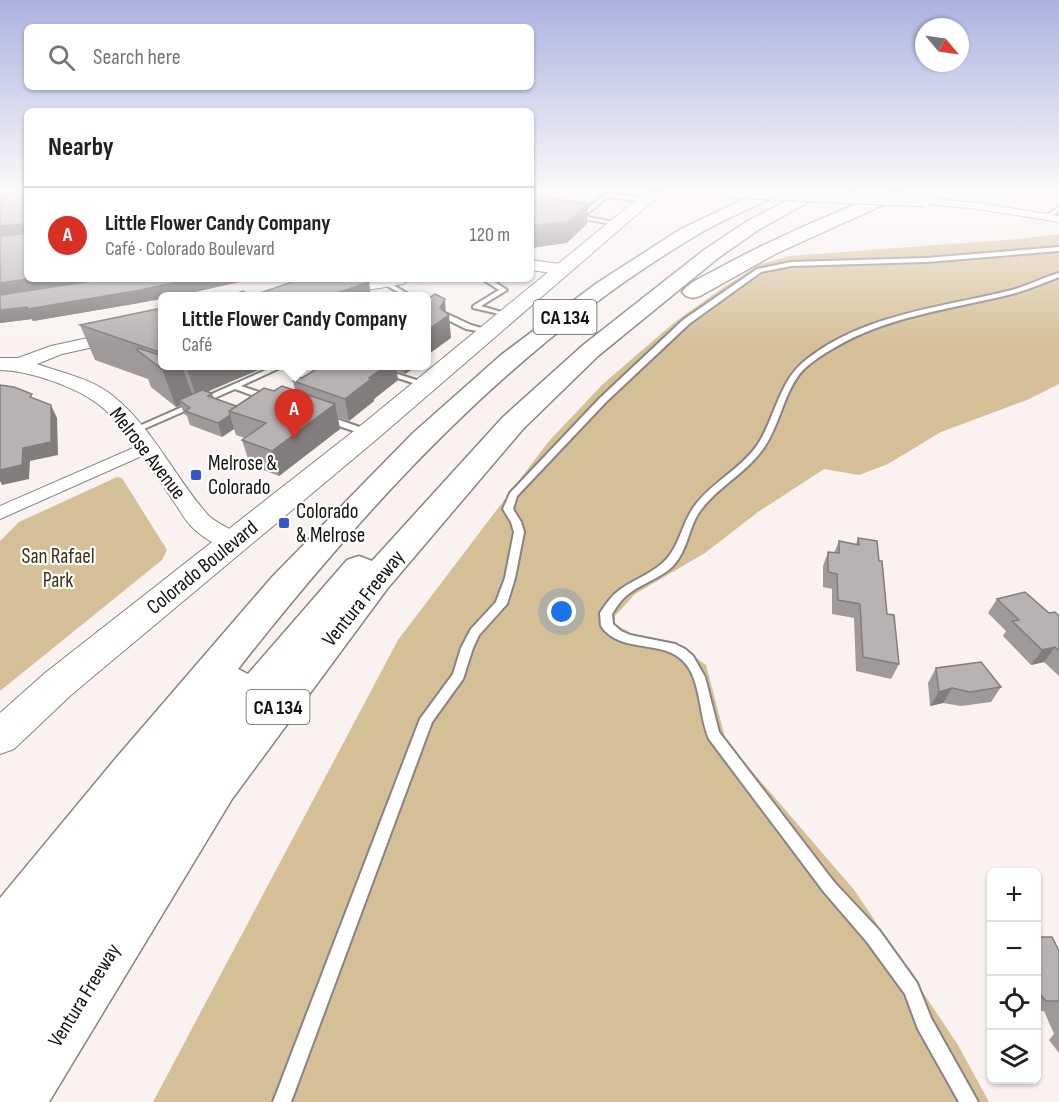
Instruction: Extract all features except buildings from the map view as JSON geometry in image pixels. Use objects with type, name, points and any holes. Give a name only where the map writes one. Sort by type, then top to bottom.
[{"type":"highway","points":[[510,360],[536,327],[605,273],[649,243]]},
{"type":"highway","name":"CA 134","points":[[0,938],[131,772],[284,586],[423,439],[510,360],[621,275],[671,243]]},
{"type":"highway","name":"Ventura Freeway","points":[[16,1102],[224,776],[375,580],[513,423],[590,351],[727,243]]},
{"type":"highway","points":[[590,351],[734,266],[781,243]]},
{"type":"highway","points":[[0,992],[82,878],[220,699],[369,522],[476,411],[553,341],[615,293],[621,275]]},
{"type":"highway","points":[[0,1050],[143,843],[295,641],[398,522],[480,433],[568,350],[636,296],[663,292]]},
{"type":"main road","name":"Colorado Boulevard","points":[[0,737],[58,684],[368,433],[592,243]]},
{"type":"street","points":[[534,265],[560,269]]},
{"type":"street","points":[[333,292],[384,282]]},
{"type":"street","points":[[10,364],[57,350],[158,328]]},
{"type":"street","name":"Melrose Avenue","points":[[10,364],[83,387],[106,400],[141,438],[177,492],[201,522],[232,542]]},
{"type":"street","points":[[0,513],[141,438]]},
{"type":"lane","points":[[282,1102],[426,719],[459,676],[467,648],[475,632],[501,604],[510,578],[519,532],[508,509],[513,495],[603,400],[686,322],[759,270],[791,264],[926,260],[1059,249]]},
{"type":"lane","points":[[969,1102],[924,1023],[911,989],[873,936],[829,887],[714,735],[707,718],[695,668],[691,662],[674,648],[618,635],[607,626],[606,613],[622,594],[672,561],[680,548],[693,514],[703,501],[753,456],[767,435],[775,412],[796,374],[812,359],[858,334],[892,321],[1014,291],[1059,275]]},
{"type":"lane","points":[[384,282],[401,292]]},
{"type":"lane","points":[[490,282],[504,290],[475,307],[506,315]]},
{"type":"lane","points":[[431,308],[469,327],[488,331]]},
{"type":"lane","points":[[141,438],[234,386],[271,370]]},
{"type":"lane","points":[[378,370],[425,384]]},
{"type":"lane","points":[[234,386],[276,401]]},
{"type":"lane","points":[[318,416],[368,433]]},
{"type":"green space","points":[[959,243],[1059,243],[1059,384],[1027,400],[941,432],[888,464],[859,475],[824,469],[758,512],[705,553],[635,594],[615,616],[615,624],[636,636],[679,646],[706,665],[726,741],[855,891],[958,1045],[989,1102],[153,1102],[398,640],[549,441],[603,384],[676,321],[724,287],[759,265],[789,256]]},
{"type":"green space","name":"San Rafael Park","points":[[117,477],[122,478],[167,550],[162,560],[0,691],[0,541],[19,522]]},
{"type":"place","name":"Little Flower Candy Company","points":[[294,439]]},
{"type":"place","name":"Melrose & Colorado","points":[[196,475]]},
{"type":"place","name":"Colorado & Melrose","points":[[284,523]]}]
